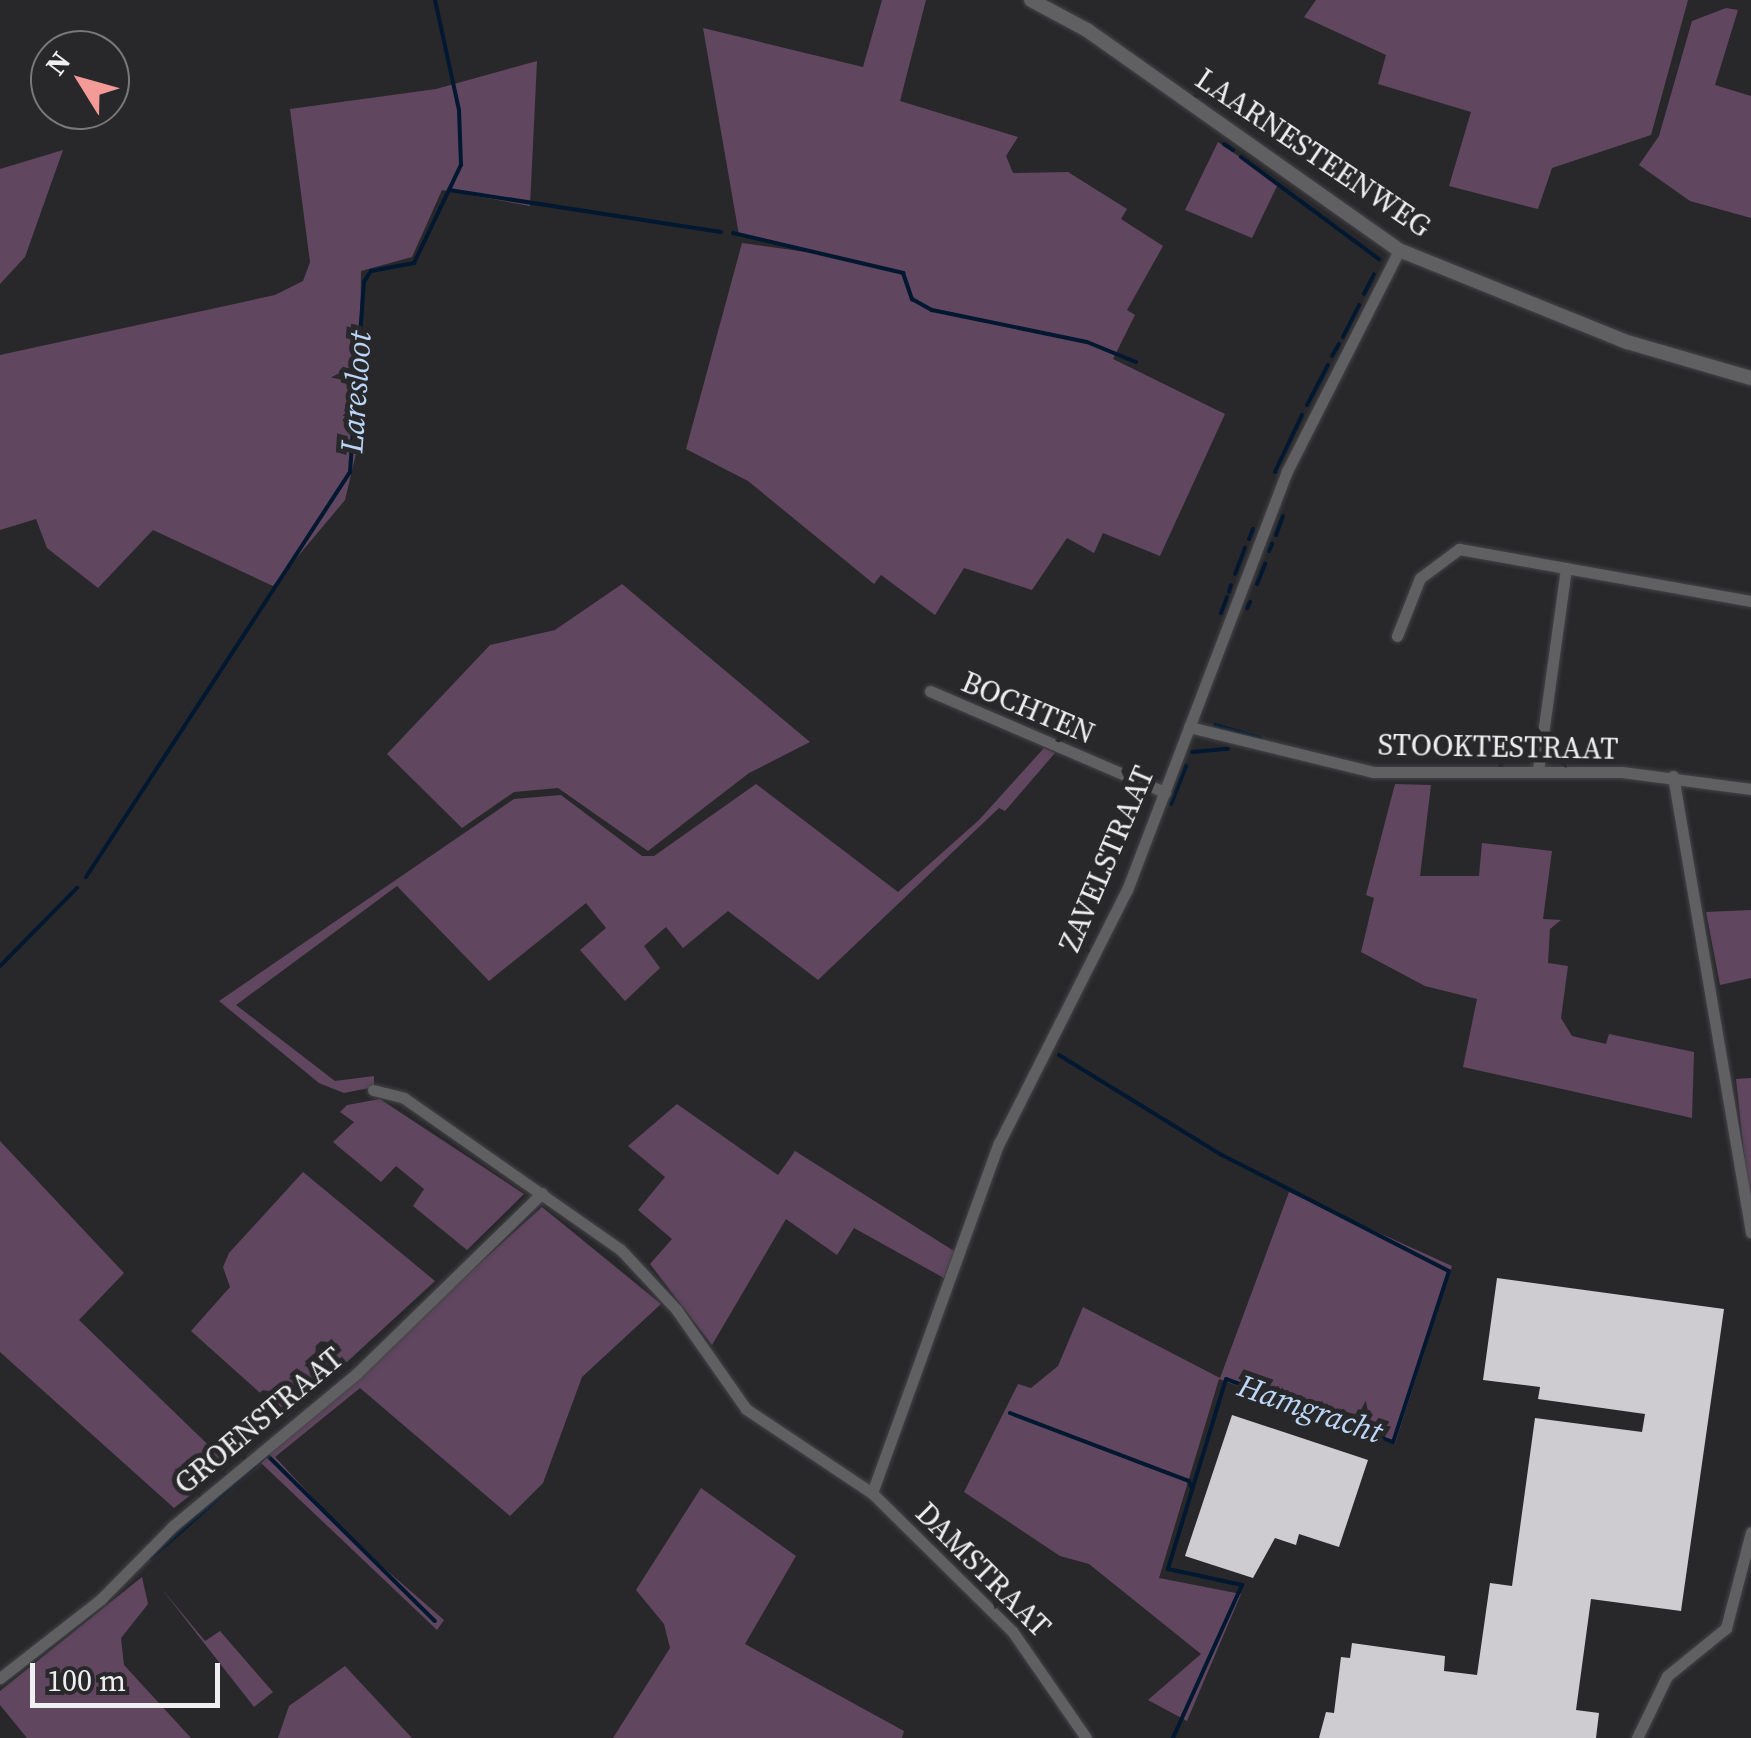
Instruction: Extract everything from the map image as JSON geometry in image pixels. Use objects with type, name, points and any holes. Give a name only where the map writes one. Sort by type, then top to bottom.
[{"type":"street","name":"LAARNESTEENWEG","points":[[1030,0],[1087,30],[1399,250],[1627,342],[1751,378]]},
{"type":"street","name":"ZAVELSTRAAT","points":[[872,1492],[999,1143],[1127,890],[1287,470],[1399,250]]},
{"type":"street","points":[[1397,636],[1420,578],[1460,549],[1751,600]]},
{"type":"street","points":[[1538,770],[1566,568]]},
{"type":"street","name":"BOCHTEN","points":[[930,691],[1165,792]]},
{"type":"street","name":"STOOKTESTRAAT","points":[[1189,728],[1373,772],[1538,770],[1673,776],[1751,788]]},
{"type":"street","points":[[1673,776],[1751,1232]]},
{"type":"street","name":"DAMSTRAAT","points":[[374,1090],[404,1098],[542,1193],[649,1277],[759,1421],[872,1492],[1030,1651],[1086,1738]]},
{"type":"street","name":"GROENSTRAAT","points":[[0,1678],[102,1599],[173,1526],[356,1373],[542,1193]]},
{"type":"street","points":[[1637,1738],[1674,1668],[1726,1628],[1751,1532]]},
{"type":"shaded area","points":[[882,0],[926,0],[900,101],[1018,137],[1006,156],[1013,173],[1068,172],[1127,209],[1121,219],[1163,246],[1127,310],[1135,315],[1113,359],[1225,414],[1160,556],[1103,533],[1094,553],[1067,538],[1032,590],[964,568],[935,615],[881,575],[874,584],[748,481],[686,449],[742,243],[834,256],[739,235],[703,28],[863,67]]},
{"type":"shaded area","points":[[1316,0],[1688,0],[1651,135],[1552,168],[1538,209],[1449,186],[1471,112],[1378,84],[1386,55],[1304,17]]},
{"type":"shaded area","points":[[1726,8],[1738,10],[1715,85],[1751,96],[1751,218],[1690,201],[1639,165],[1659,136],[1692,21]]},
{"type":"shaded area","points":[[537,61],[530,206],[442,190],[412,257],[361,271],[359,441],[345,500],[273,586],[153,530],[98,588],[47,548],[36,519],[0,530],[0,355],[275,295],[303,281],[310,262],[290,109],[436,89]]},
{"type":"shaded area","points":[[1218,142],[1278,184],[1252,238],[1185,210]]},
{"type":"shaded area","points":[[63,150],[25,257],[0,284],[0,169]]},
{"type":"shaded area","points":[[622,584],[810,742],[749,773],[648,851],[558,788],[514,792],[462,828],[387,754],[490,645],[555,630]]},
{"type":"shaded area","points":[[1044,748],[1055,753],[1005,811],[999,808],[818,980],[728,911],[683,948],[666,927],[644,946],[660,968],[625,1001],[580,950],[606,928],[586,903],[489,981],[397,886],[236,1005],[335,1081],[374,1076],[374,1087],[344,1093],[319,1083],[219,1001],[514,799],[561,795],[642,856],[654,856],[756,784],[898,892],[979,820]]},
{"type":"shaded area","points":[[1395,784],[1431,785],[1420,876],[1479,876],[1482,843],[1552,851],[1543,919],[1561,920],[1550,929],[1548,963],[1568,966],[1561,1018],[1572,1036],[1606,1044],[1609,1034],[1694,1052],[1692,1118],[1463,1067],[1477,999],[1425,986],[1361,952],[1374,898],[1366,895]]},
{"type":"shaded area","points":[[1751,910],[1751,978],[1720,985],[1706,912]]},
{"type":"shaded area","points":[[1751,1078],[1751,1217],[1736,1079]]},
{"type":"shaded area","points":[[380,1099],[524,1194],[467,1250],[413,1206],[424,1189],[396,1166],[381,1182],[333,1142],[354,1122],[340,1112],[347,1105]]},
{"type":"shaded area","points":[[677,1104],[778,1175],[795,1151],[954,1251],[944,1278],[854,1228],[837,1255],[786,1219],[712,1345],[650,1264],[672,1239],[638,1210],[665,1177],[628,1146]]},
{"type":"shaded area","points":[[0,1141],[124,1273],[79,1320],[229,1465],[174,1508],[0,1352]]},
{"type":"shaded area","points":[[303,1172],[435,1281],[287,1417],[191,1331],[230,1287],[223,1267],[229,1253]]},
{"type":"shaded area","points":[[1289,1192],[1452,1266],[1395,1444],[1219,1379],[1159,1578],[1241,1594],[1187,1721],[1148,1700],[1201,1654],[1089,1564],[1060,1556],[964,1492],[1018,1384],[1031,1388],[1058,1366],[1083,1307],[1220,1378]]},
{"type":"shaded area","points":[[542,1207],[661,1304],[582,1377],[543,1483],[510,1516],[360,1388],[275,1457],[354,1542],[444,1620],[437,1630],[260,1462]]},
{"type":"shaded area","points":[[701,1488],[796,1556],[745,1644],[904,1731],[902,1738],[613,1738],[670,1648],[664,1624],[636,1590]]},
{"type":"shaded area","points":[[142,1577],[148,1604],[121,1638],[124,1665],[191,1738],[27,1738],[0,1705],[0,1691]]},
{"type":"shaded area","points":[[161,1588],[205,1641],[220,1631],[273,1692],[254,1707]]},
{"type":"shaded area","points":[[345,1666],[412,1738],[278,1738],[289,1706]]},
{"type":"building","points":[[1497,1278],[1724,1309],[1681,1611],[1591,1599],[1576,1710],[1599,1713],[1596,1738],[1319,1738],[1326,1712],[1334,1713],[1341,1657],[1350,1658],[1352,1643],[1445,1656],[1444,1671],[1477,1675],[1490,1583],[1512,1586],[1535,1418],[1642,1432],[1645,1414],[1538,1399],[1540,1387],[1483,1380]]},
{"type":"building","points":[[1232,1415],[1368,1460],[1339,1547],[1299,1534],[1296,1545],[1275,1538],[1253,1578],[1185,1556]]},
{"type":"waterway","name":"Laresloot","points":[[86,877],[350,472],[364,282],[371,271],[414,263],[461,165],[459,110],[435,0]]},
{"type":"waterway","points":[[1224,144],[1233,150]]},
{"type":"waterway","points":[[1241,157],[1379,259]]},
{"type":"waterway","points":[[449,190],[721,232]]},
{"type":"waterway","points":[[733,233],[903,273],[912,299],[932,310],[1087,342],[1136,362]]},
{"type":"waterway","points":[[1364,294],[1374,274]]},
{"type":"waterway","points":[[1343,337],[1359,305]]},
{"type":"waterway","points":[[1332,356],[1339,344]]},
{"type":"waterway","points":[[1307,405],[1328,365]]},
{"type":"waterway","points":[[1275,472],[1302,415]]},
{"type":"waterway","points":[[1276,535],[1283,516]]},
{"type":"waterway","points":[[1249,539],[1253,529]]},
{"type":"waterway","points":[[1269,551],[1272,544]]},
{"type":"waterway","points":[[1235,574],[1245,548]]},
{"type":"waterway","points":[[1257,584],[1265,564]]},
{"type":"waterway","points":[[1229,592],[1231,585]]},
{"type":"waterway","points":[[1221,613],[1227,597]]},
{"type":"waterway","points":[[1247,608],[1250,602]]},
{"type":"waterway","points":[[1215,725],[1260,738]]},
{"type":"waterway","points":[[1192,752],[1228,749]]},
{"type":"waterway","points":[[1171,804],[1186,766]]},
{"type":"waterway","name":"Laresloot","points":[[0,966],[77,888]]},
{"type":"waterway","name":"Hamgracht","points":[[1059,1055],[1220,1154],[1449,1271],[1393,1442],[1226,1379],[1168,1569],[1242,1585],[1173,1738]]},
{"type":"waterway","points":[[1010,1413],[1189,1481],[1192,1489]]},
{"type":"waterway","points":[[151,1558],[267,1455],[435,1621]]}]
